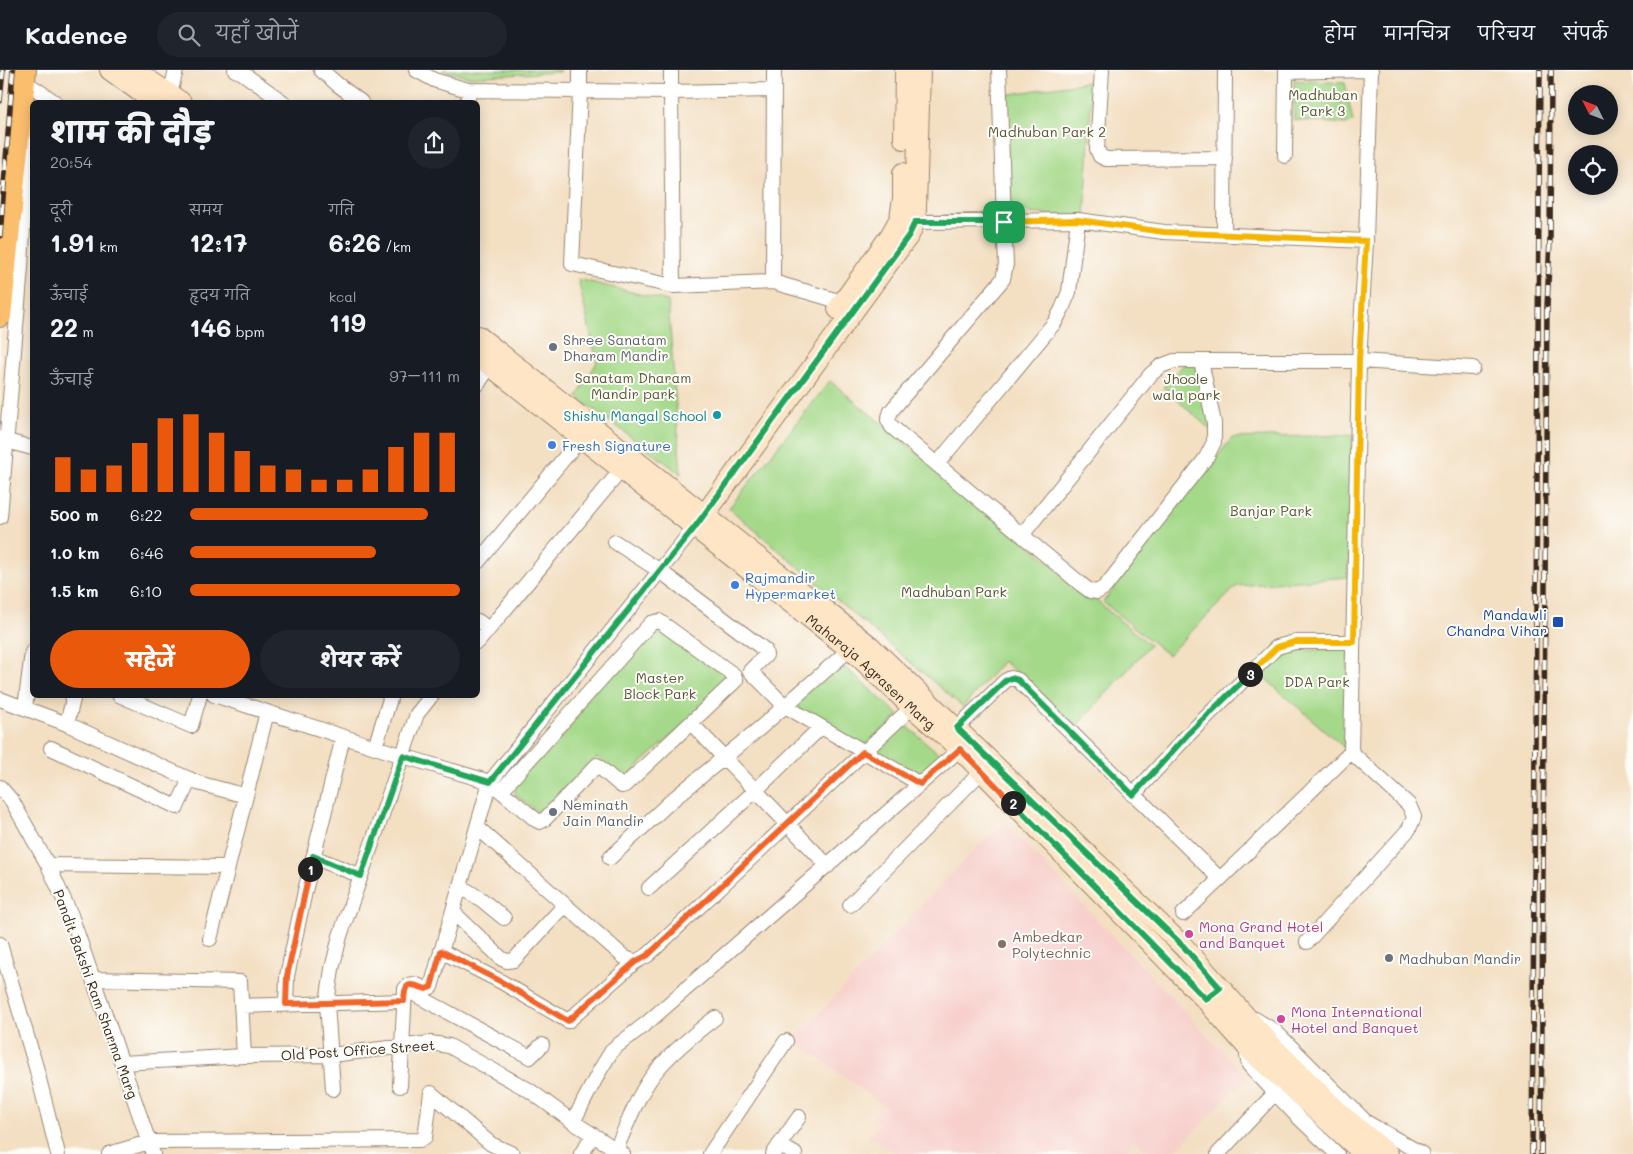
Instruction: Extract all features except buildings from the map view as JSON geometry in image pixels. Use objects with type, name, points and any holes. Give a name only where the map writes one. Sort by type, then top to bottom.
[{"type":"main road","points":[[110,70],[168,100]]},
{"type":"main road","points":[[134,70],[168,100]]},
{"type":"main road","points":[[695,517],[909,235],[903,198],[905,70]]},
{"type":"main road","points":[[695,517],[842,302],[890,236],[907,220],[916,208],[920,70]]},
{"type":"main road","points":[[0,316],[22,224],[30,86]]},
{"type":"main road","name":"Maharaja Agrasen Marg","points":[[480,338],[513,374],[582,438],[622,469],[695,517],[850,649],[957,728],[1184,947],[1248,1048],[1364,1154]]},
{"type":"main road","name":"Maharaja Agrasen Marg","points":[[482,363],[513,374],[695,517],[870,646],[902,686],[912,707],[960,749],[1213,993],[1241,1011],[1273,1047],[1344,1117],[1388,1154]]},
{"type":"street","points":[[168,100],[176,70]]},
{"type":"street","points":[[235,70],[241,72],[280,100]]},
{"type":"street","points":[[321,70],[358,100]]},
{"type":"street","points":[[416,70],[424,76],[468,96],[580,91],[774,90]]},
{"type":"street","points":[[580,70],[572,264],[673,286],[773,282],[842,302]]},
{"type":"street","points":[[671,70],[673,286]]},
{"type":"street","points":[[773,282],[774,70]]},
{"type":"street","points":[[999,70],[1006,264],[1002,279],[891,411],[888,420],[892,427],[1090,591],[1097,592],[1105,587],[1206,458],[1214,442],[1214,423],[1202,361]]},
{"type":"street","points":[[1102,70],[1097,149],[1100,156],[1106,159],[1224,158]]},
{"type":"street","points":[[1224,234],[1225,70]]},
{"type":"street","points":[[1285,156],[1286,71],[1365,70]]},
{"type":"street","points":[[1184,914],[1351,752],[1359,361],[1366,241],[1371,70]]},
{"type":"street","points":[[30,86],[52,100]]},
{"type":"street","points":[[24,171],[30,130]]},
{"type":"street","points":[[907,220],[1004,222],[1078,220],[1164,232],[1366,241]]},
{"type":"street","points":[[937,464],[1054,322],[1062,309],[1069,292],[1078,220]]},
{"type":"street","points":[[0,517],[3,440],[22,224]]},
{"type":"street","points":[[1022,535],[1151,374],[1161,366],[1174,361],[1359,361],[1473,368]]},
{"type":"street","points":[[480,560],[582,438]]},
{"type":"street","points":[[3,440],[30,447]]},
{"type":"street","points":[[483,625],[622,469]]},
{"type":"street","points":[[400,1086],[401,1046],[407,985],[412,984],[426,989],[431,987],[477,827],[496,787],[660,571],[695,517]]},
{"type":"street","points":[[615,542],[660,571],[765,650],[766,655],[750,671],[785,706],[820,728],[920,784]]},
{"type":"street","points":[[228,698],[496,787],[540,822],[545,820],[594,766],[600,766],[619,784],[624,785],[736,680],[734,676],[659,621],[655,621],[651,623],[496,787]]},
{"type":"street","points":[[1133,795],[1188,734],[1277,647],[1295,642],[1354,642]]},
{"type":"street","points":[[610,858],[671,801],[850,649]]},
{"type":"street","points":[[25,708],[30,668]]},
{"type":"street","points":[[957,728],[1005,681],[1011,678],[1018,680],[1220,879]]},
{"type":"street","points":[[67,724],[73,698]]},
{"type":"street","points":[[126,698],[191,726],[199,698]]},
{"type":"street","points":[[376,747],[390,698]]},
{"type":"street","points":[[333,1089],[327,1003],[332,968],[340,936],[417,714],[430,698]]},
{"type":"street","points":[[0,699],[67,724],[190,779],[246,796]]},
{"type":"street","points":[[441,951],[500,981],[568,1021],[629,960],[648,955],[912,707]]},
{"type":"street","points":[[210,939],[267,712]]},
{"type":"street","points":[[691,723],[828,866]]},
{"type":"street","points":[[649,888],[820,728]]},
{"type":"street","points":[[286,1004],[287,976],[313,856],[343,737]]},
{"type":"street","points":[[51,748],[177,807],[190,779]]},
{"type":"street","points":[[572,1122],[613,1049],[648,1022],[960,749]]},
{"type":"street","points":[[1307,942],[1409,829],[1414,817],[1409,804],[1351,752]]},
{"type":"street","points":[[850,905],[982,771]]},
{"type":"street","name":"Pandit Bakshi Ram Sharma Marg","points":[[0,787],[12,801],[48,864],[71,915],[151,1148]]},
{"type":"street","points":[[477,827],[629,960]]},
{"type":"street","points":[[313,856],[361,876]]},
{"type":"street","points":[[48,864],[228,868]]},
{"type":"street","points":[[460,886],[482,900],[504,918]]},
{"type":"street","points":[[453,912],[502,959],[507,961],[514,960],[565,905]]},
{"type":"street","points":[[0,944],[36,1067],[58,1154]]},
{"type":"street","points":[[93,979],[240,982],[244,1056]]},
{"type":"street","points":[[241,1006],[327,1003],[405,995],[530,1057],[542,1045]]},
{"type":"street","points":[[1241,1011],[1275,1031],[1366,1122],[1422,1154]]},
{"type":"street","points":[[620,1152],[640,1096],[656,1071],[678,1047],[715,1018]]},
{"type":"street","points":[[710,1154],[786,1041]]},
{"type":"street","name":"Old Post Office Street","points":[[122,1063],[244,1056],[332,1055],[431,1043],[449,1046],[529,1090],[572,1122],[620,1152]]},
{"type":"street","points":[[1248,1048],[1249,1065],[1296,1116],[1337,1154]]},
{"type":"street","points":[[109,1154],[151,1148],[420,1140],[425,1137],[431,1093],[498,1151],[513,1154]]},
{"type":"street","points":[[1218,1154],[1275,1093]]},
{"type":"street","points":[[795,1154],[776,1150],[799,1117]]},
{"type":"street","points":[[581,1154],[593,1135]]},
{"type":"shaded area","name":"Ambedkar Polytechnic","points":[[1005,823],[1247,1077],[1172,1154],[1150,1154],[1134,1140],[1123,1154],[897,1154],[868,1136],[879,1126],[873,1115],[886,1107],[794,1040],[976,848]]},
{"type":"green space","points":[[443,70],[560,70],[560,72],[469,77]]},
{"type":"green space","name":"Madhuban Park 3","points":[[1294,80],[1345,83],[1353,122],[1346,124],[1294,120]]},
{"type":"green space","name":"Madhuban Park 2","points":[[1092,81],[1085,218],[1007,211],[1005,95]]},
{"type":"green space","name":"Sanatam Dharam Mandir park","points":[[578,279],[668,301],[681,474],[577,397],[597,362]]},
{"type":"green space","name":"Jhoole wala park","points":[[1189,359],[1197,368],[1214,433],[1163,387]]},
{"type":"green space","name":"Madhuban Park","points":[[830,381],[1150,645],[1077,726],[1003,661],[963,707],[729,508]]},
{"type":"green space","name":"Banjar Park","points":[[1352,435],[1348,577],[1237,586],[1168,655],[1103,602],[1232,438]]},
{"type":"green space","name":"Master Block Park","points":[[654,625],[733,680],[622,781],[597,757],[542,815],[515,795],[516,779]]},
{"type":"green space","name":"DDA Park","points":[[1348,648],[1347,750],[1259,673],[1279,652]]},
{"type":"green space","points":[[840,663],[899,715],[863,748],[790,704]]},
{"type":"green space","points":[[901,721],[944,758],[919,780],[872,750]]},
{"type":"railway","points":[[0,101],[3,70]]},
{"type":"railway","points":[[0,236],[13,70]]},
{"type":"railway","points":[[1532,1154],[1540,70]]},
{"type":"railway","points":[[1541,1154],[1547,307],[1550,239],[1551,70]]},
{"type":"place","name":"Shree Sanatam Dharam Mandir","points":[[553,347]]},
{"type":"place","name":"Shishu Mangal School","points":[[717,415]]},
{"type":"place","name":"Fresh Signature","points":[[552,445]]},
{"type":"place","name":"Rajmandir Hypermarket","points":[[735,585]]},
{"type":"place","name":"Mandawli Chandra Vihar","points":[[1558,622]]},
{"type":"place","name":"Neminath Jain Mandir","points":[[553,812]]},
{"type":"place","name":"Mona Grand Hotel and Banquet","points":[[1189,934]]},
{"type":"place","name":"Ambedkar Polytechnic","points":[[1002,944]]},
{"type":"place","name":"Madhuban Mandir","points":[[1389,958]]},
{"type":"place","name":"Mona International Hotel and Banquet","points":[[1281,1019]]},
{"type":"route","points":[[1078,220],[1164,232],[1366,241],[1359,361],[1354,642],[1295,642],[1277,647],[1188,734],[1133,795],[1018,680],[1011,678],[1005,681],[957,728],[1184,947],[1220,988],[1206,999],[960,749],[920,784],[863,752],[648,955],[635,962],[568,1021],[500,981],[441,951],[431,987],[426,989],[412,984],[407,985],[404,1001],[286,1004],[287,976],[313,856],[361,876],[403,756],[490,782],[562,696],[695,527],[909,235],[915,222],[1004,222],[1078,220]]}]
